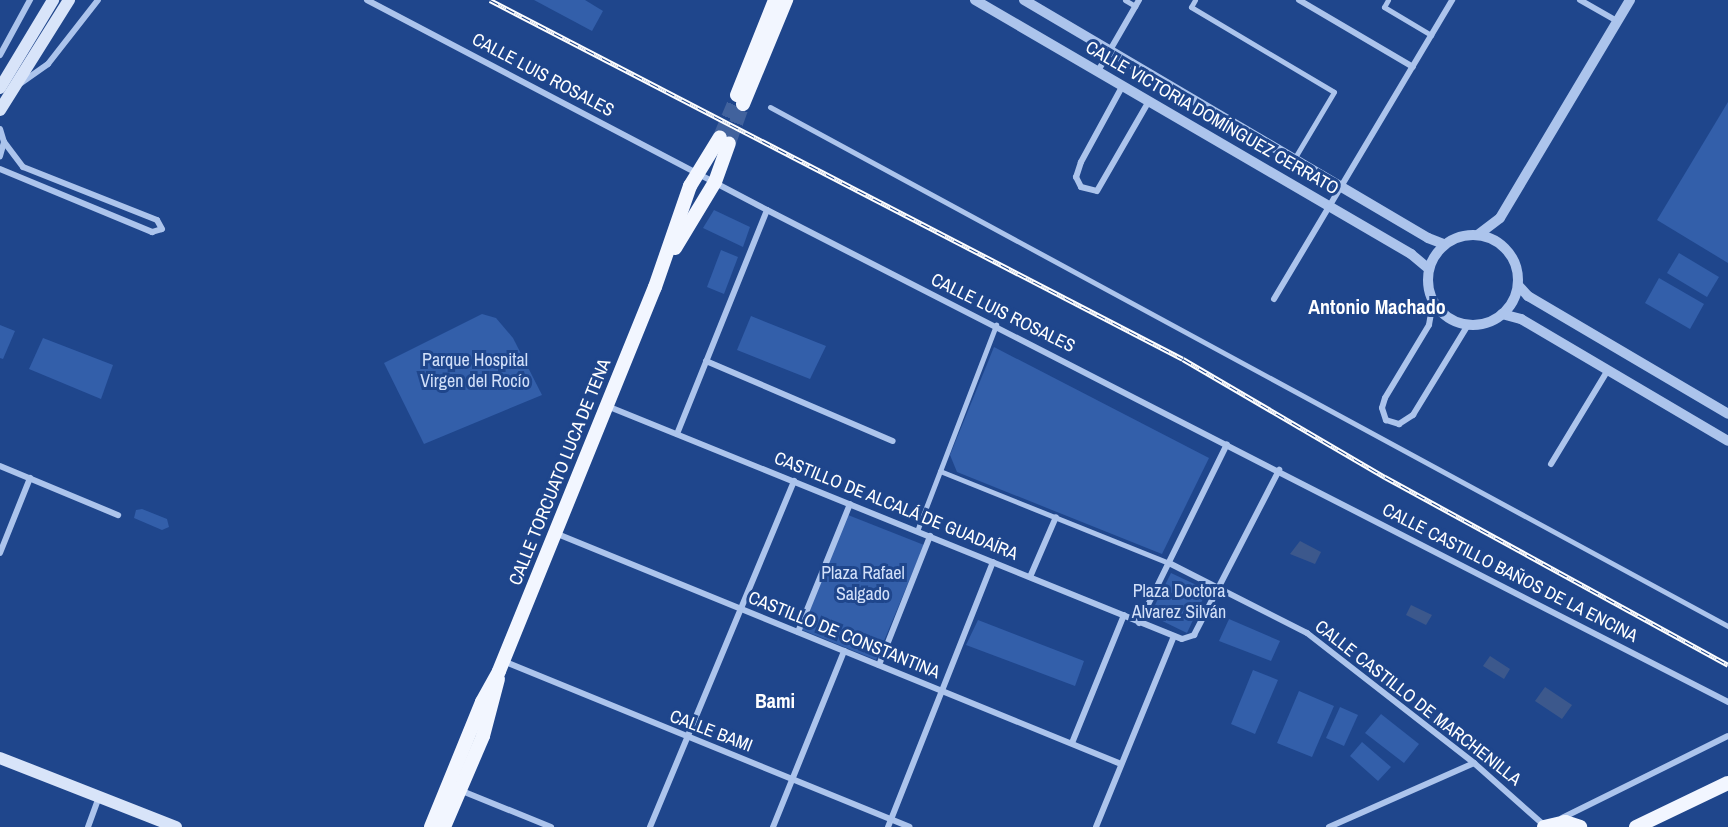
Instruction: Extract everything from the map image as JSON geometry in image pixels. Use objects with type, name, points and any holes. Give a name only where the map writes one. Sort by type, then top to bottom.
[{"type":"main road","points":[[0,88],[53,0]]},
{"type":"main road","points":[[0,110],[69,0]]},
{"type":"main road","points":[[775,0],[740,102],[786,0]]},
{"type":"main road","name":"CALLE TORCUATO LUCA DE TENA","points":[[431,827],[482,702],[501,666],[654,287],[705,177],[724,140],[654,287]]},
{"type":"main road","name":"CALLE TORCUATO LUCA DE TENA","points":[[444,827],[462,791],[494,705],[501,666]]},
{"type":"main road","points":[[0,758],[176,827]]},
{"type":"main road","points":[[1636,827],[1724,786]]},
{"type":"main road","points":[[1545,827],[1565,822],[1580,827]]},
{"type":"street","points":[[0,55],[30,0]]},
{"type":"street","points":[[15,87],[48,64],[98,0]]},
{"type":"street","name":"CALLE LUIS ROSALES","points":[[367,0],[767,210],[1279,470]]},
{"type":"street","name":"CALLE VICTORIA DOMÍNGUEZ CERRATO","points":[[975,0],[1330,206],[1411,254],[1429,269]]},
{"type":"street","name":"CALLE VICTORIA DOMÍNGUEZ CERRATO","points":[[1024,0],[1341,187],[1444,244]]},
{"type":"street","points":[[1098,71],[1137,3],[1125,0]]},
{"type":"street","points":[[1196,0],[1191,7],[1334,92],[1294,159]]},
{"type":"street","points":[[1299,0],[1413,67]]},
{"type":"street","points":[[1313,8],[1317,0]]},
{"type":"street","points":[[1388,0],[1384,7],[1431,35]]},
{"type":"street","points":[[1274,299],[1452,0]]},
{"type":"street","points":[[1580,0],[1617,21]]},
{"type":"street","points":[[1479,234],[1500,218],[1630,0]]},
{"type":"street","points":[[1123,85],[1081,162],[1076,177],[1082,187],[1097,190],[1149,101]]},
{"type":"street","points":[[770,107],[1728,626]]},
{"type":"street","points":[[0,129],[4,142],[23,167],[161,222],[162,229],[155,233],[0,169]]},
{"type":"street","points":[[0,156],[4,142]]},
{"type":"street","points":[[677,434],[767,210]]},
{"type":"street","points":[[134,225],[138,212]]},
{"type":"street","points":[[1433,302],[1448,318],[1468,325],[1486,323],[1502,314],[1512,304],[1518,285],[1516,264],[1499,232],[1500,218]]},
{"type":"street","points":[[1468,325],[1413,415],[1399,424],[1386,420],[1382,408],[1385,398],[1429,325],[1433,302],[1429,269],[1444,244],[1466,234],[1479,234],[1505,246]]},
{"type":"street","points":[[1518,285],[1528,296],[1728,414]]},
{"type":"street","points":[[1502,314],[1521,319],[1728,440]]},
{"type":"street","points":[[917,531],[996,325]]},
{"type":"street","points":[[706,362],[893,441]]},
{"type":"street","points":[[1551,464],[1608,370]]},
{"type":"street","name":"CASTILLO DE ALCALÁ DE GUADAÍRA","points":[[606,406],[1174,636]]},
{"type":"street","points":[[1139,623],[1227,444]]},
{"type":"street","points":[[0,466],[118,515]]},
{"type":"street","points":[[1096,827],[1174,636],[1182,639],[1194,635],[1279,470]]},
{"type":"street","name":"CALLE CASTILLO BAÑOS DE LA ENCINA","points":[[1279,470],[1728,702]]},
{"type":"street","points":[[940,471],[1169,563]]},
{"type":"street","points":[[0,553],[30,478]]},
{"type":"street","points":[[650,827],[794,481]]},
{"type":"street","points":[[798,632],[850,504]]},
{"type":"street","points":[[1030,577],[1056,517]]},
{"type":"street","name":"CASTILLO DE CONSTANTINA","points":[[555,533],[1121,764]]},
{"type":"street","points":[[879,665],[930,537]]},
{"type":"street","points":[[888,827],[993,562]]},
{"type":"street","name":"CALLE CASTILLO DE MARCHENILLA","points":[[1169,563],[1307,633],[1474,763],[1545,827]]},
{"type":"street","points":[[1072,743],[1124,615]]},
{"type":"street","points":[[773,827],[844,651]]},
{"type":"street","name":"CALLE BAMI","points":[[501,666],[793,779],[909,827]]},
{"type":"street","points":[[1545,827],[1728,736]]},
{"type":"street","points":[[1329,827],[1474,763]]},
{"type":"street","points":[[462,791],[551,827]]},
{"type":"street","points":[[87,827],[99,797]]},
{"type":"green space","points":[[534,0],[585,0],[603,11],[592,31]]},
{"type":"green space","points":[[1728,102],[1728,263],[1657,220]]},
{"type":"green space","points":[[714,210],[750,227],[743,247],[703,228]]},
{"type":"green space","points":[[721,250],[738,257],[724,294],[707,287]]},
{"type":"green space","points":[[1679,253],[1719,277],[1707,297],[1667,273]]},
{"type":"green space","points":[[1659,278],[1704,304],[1690,329],[1645,303]]},
{"type":"green space","name":"Parque Hospital Virgen del Rocío","points":[[482,314],[496,318],[513,338],[542,395],[424,444],[384,363]]},
{"type":"green space","points":[[751,316],[826,346],[810,379],[737,350]]},
{"type":"green space","points":[[0,325],[15,331],[3,359],[0,358]]},
{"type":"green space","points":[[43,338],[113,365],[101,399],[29,369]]},
{"type":"green space","points":[[994,347],[1209,458],[1162,554],[957,472],[950,455]]},
{"type":"green space","points":[[142,509],[167,519],[169,527],[162,530],[134,518],[136,510]]},
{"type":"green space","name":"Plaza Rafael Salgado","points":[[848,515],[924,545],[876,660],[800,629]]},
{"type":"green space","name":"Plaza Doctora Alvarez Silván","points":[[1171,573],[1207,590],[1187,633],[1150,615]]},
{"type":"green space","points":[[1229,619],[1280,641],[1271,661],[1219,641]]},
{"type":"green space","points":[[978,620],[1084,661],[1075,686],[966,645]]},
{"type":"green space","points":[[1253,670],[1278,680],[1255,734],[1231,724]]},
{"type":"green space","points":[[1299,691],[1334,706],[1312,757],[1277,743]]},
{"type":"green space","points":[[1340,707],[1358,715],[1344,746],[1326,738]]},
{"type":"green space","points":[[1381,714],[1419,744],[1404,763],[1365,733]]},
{"type":"green space","points":[[1362,742],[1391,767],[1378,781],[1350,756]]},
{"type":"shaded area","points":[[1300,541],[1321,552],[1315,564],[1290,554]]},
{"type":"shaded area","points":[[1411,605],[1432,615],[1426,625],[1406,615]]},
{"type":"shaded area","points":[[1490,656],[1510,669],[1504,679],[1483,666]]},
{"type":"shaded area","points":[[1545,687],[1572,705],[1562,719],[1535,701]]},
{"type":"tunnel","points":[[720,137],[736,99]]},
{"type":"tunnel","points":[[729,143],[743,104]]},
{"type":"railway","points":[[490,0],[1183,359],[1385,477],[1728,665]]},
{"type":"district","name":"Antonio Machado","points":[[1377,306]]},
{"type":"district","name":"Bami","points":[[775,700]]}]
